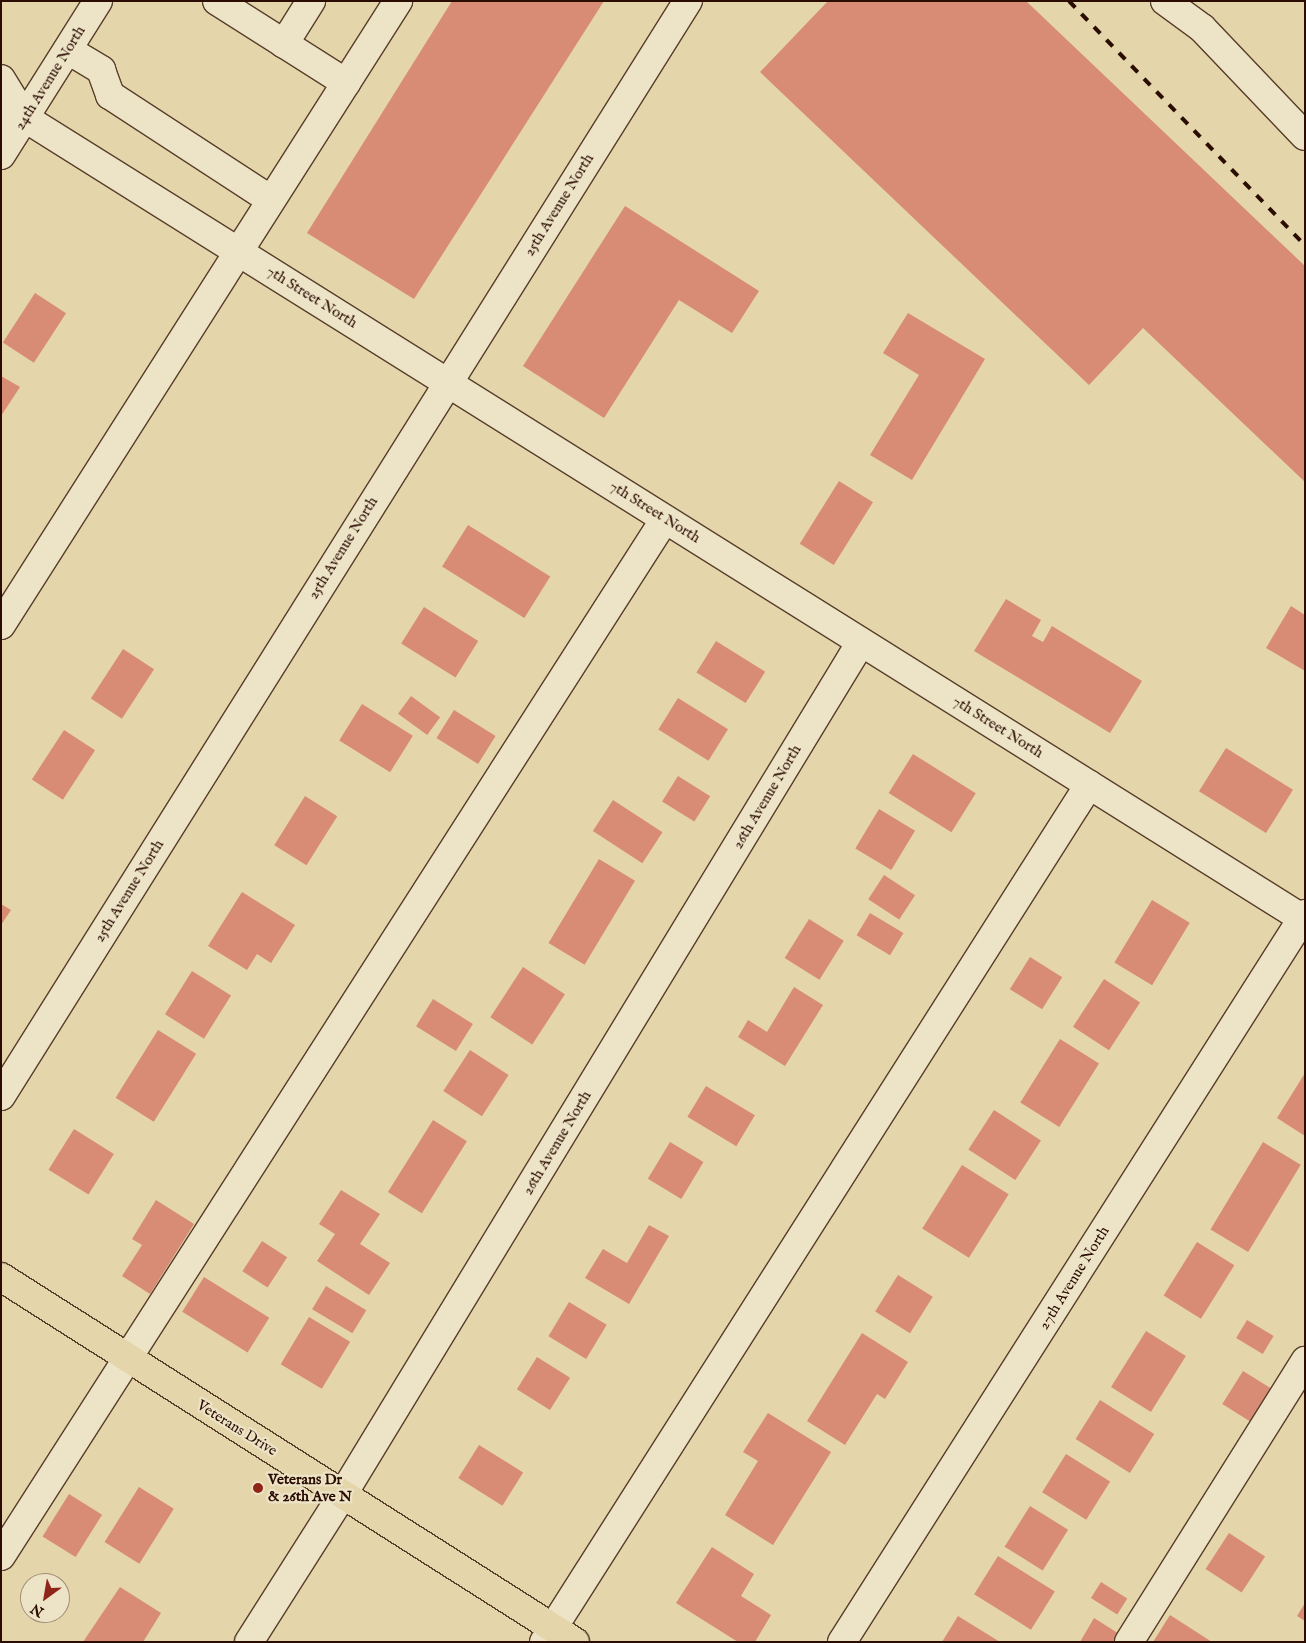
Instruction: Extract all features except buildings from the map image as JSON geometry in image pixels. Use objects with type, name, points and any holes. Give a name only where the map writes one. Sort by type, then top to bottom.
[{"type":"main road","name":"Veterans Drive","points":[[1,1277],[343,1494],[557,1637]]},
{"type":"street","name":"24th Avenue North","points":[[1,155],[13,116],[68,50],[98,1]]},
{"type":"street","points":[[217,1],[346,83]]},
{"type":"street","points":[[284,44],[311,1]]},
{"type":"street","points":[[1,625],[398,1]]},
{"type":"street","name":"25th Avenue North","points":[[1,1096],[447,382],[688,1]]},
{"type":"street","points":[[1165,1],[1202,28],[1305,136]]},
{"type":"street","points":[[68,50],[101,70],[110,95],[271,200]]},
{"type":"street","points":[[1,79],[13,116]]},
{"type":"street","name":"7th Street North","points":[[13,116],[238,251],[861,642],[1304,917]]},
{"type":"street","points":[[1,1556],[126,1358],[666,519]]},
{"type":"street","name":"26th Avenue North","points":[[249,1642],[343,1494],[861,642]]},
{"type":"street","points":[[557,1637],[1089,784]]},
{"type":"street","name":"27th Avenue North","points":[[842,1642],[1304,917]]},
{"type":"street","points":[[1129,1642],[1305,1361]]},
{"type":"railway","points":[[1069,1],[1305,245]]},
{"type":"place","name":"Veterans Dr & 26th Ave N","points":[[258,1488]]}]
